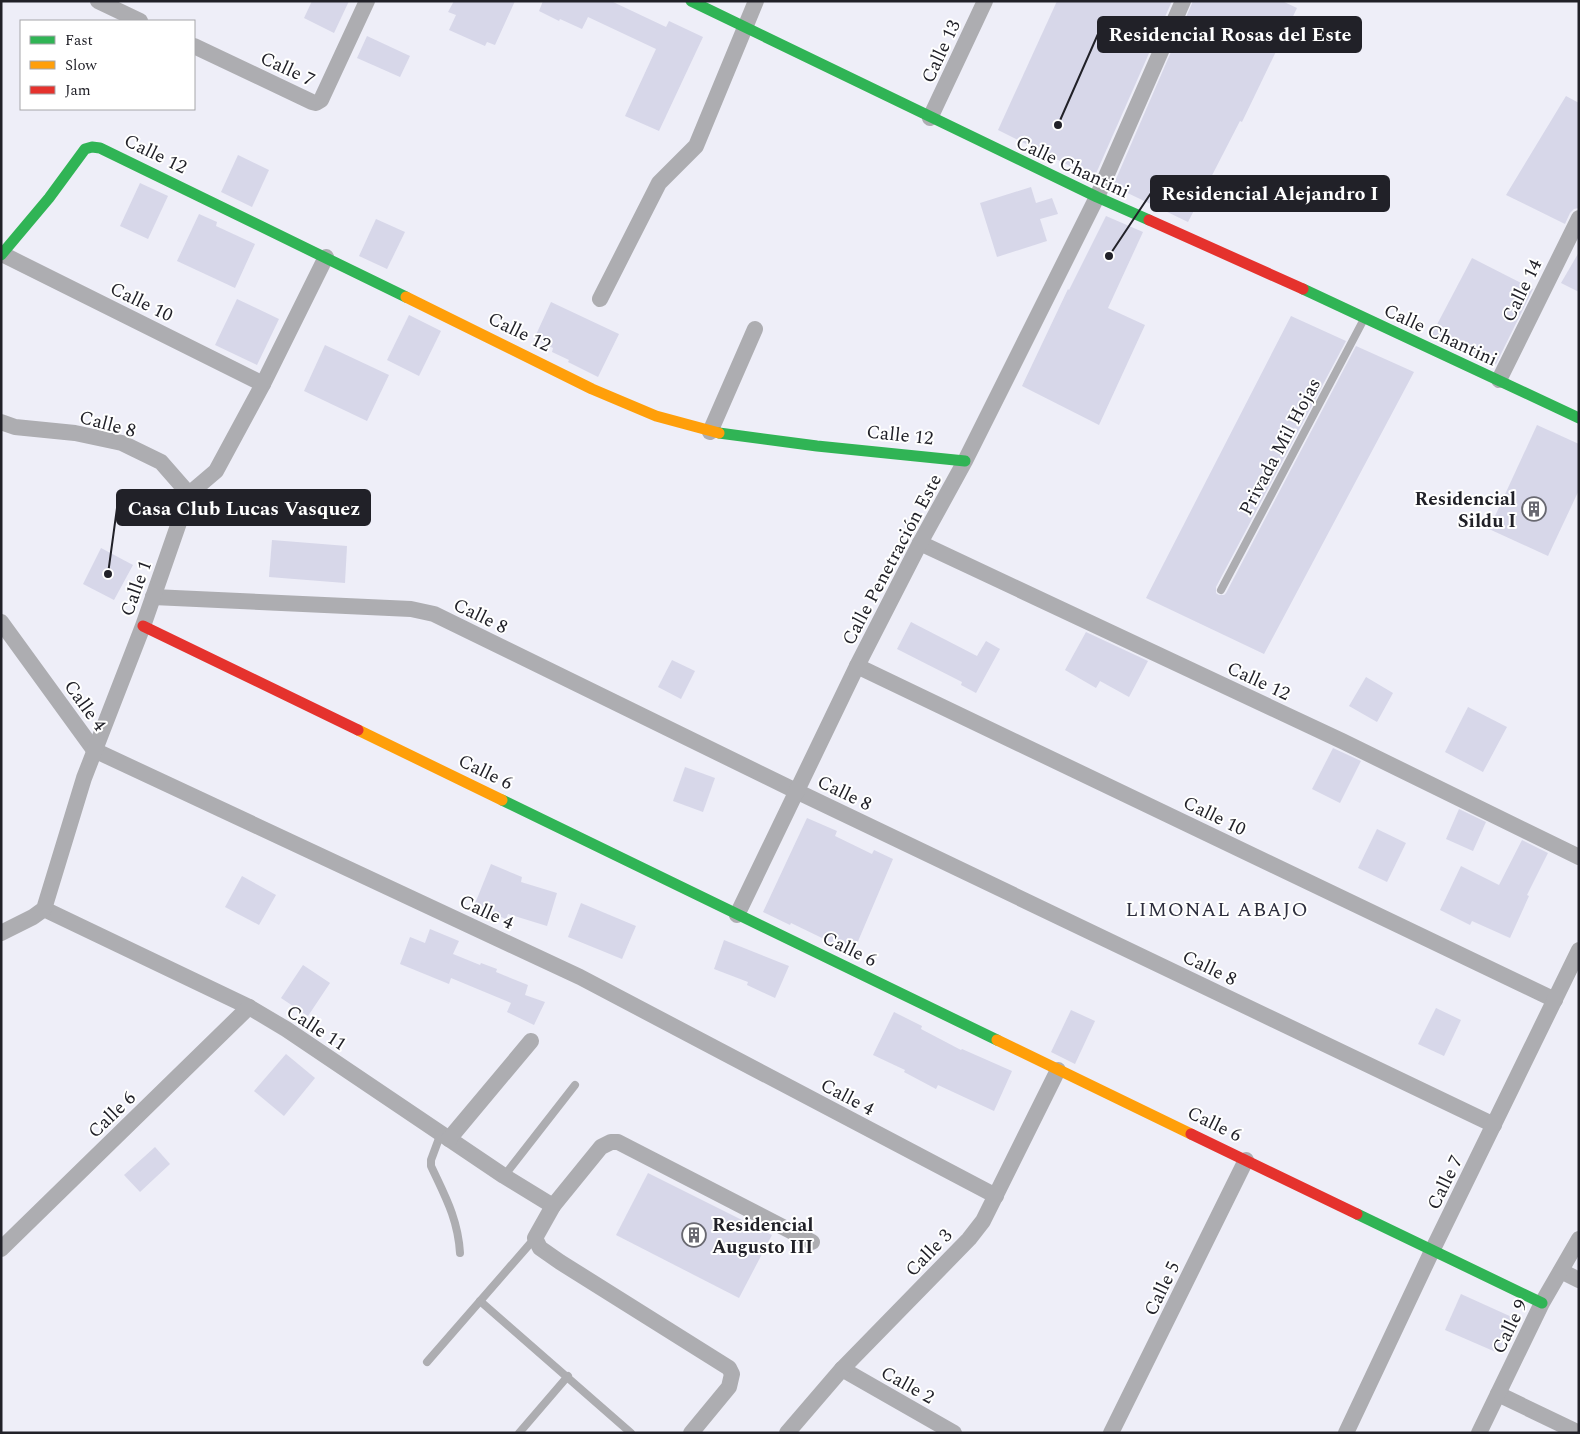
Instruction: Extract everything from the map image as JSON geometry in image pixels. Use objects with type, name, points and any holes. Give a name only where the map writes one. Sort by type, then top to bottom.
[{"type":"street","points":[[98,1],[138,20]]},
{"type":"street","name":"Calle 7","points":[[195,46],[316,103],[321,100],[367,1]]},
{"type":"street","name":"Calle Chantini","points":[[691,1],[1097,197],[1365,317],[1579,418]]},
{"type":"street","points":[[600,299],[659,183],[696,146],[756,1]]},
{"type":"street","name":"Calle 13","points":[[930,118],[985,1]]},
{"type":"street","name":"Calle Penetración Este","points":[[737,914],[857,666],[920,543],[966,461],[1097,197],[1183,1]]},
{"type":"street","name":"Calle 12","points":[[2,254],[86,149],[92,147],[100,148],[326,257],[592,389],[656,416],[710,432],[817,446],[966,461]]},
{"type":"street","name":"Calle 14","points":[[1500,380],[1579,218]]},
{"type":"street","name":"Calle 10","points":[[2,254],[263,384]]},
{"type":"street","points":[[189,494],[216,471],[263,384],[326,257]]},
{"type":"street","points":[[710,432],[755,329]]},
{"type":"street","name":"Calle 8","points":[[1,422],[15,427],[75,433],[122,443],[161,462],[189,494]]},
{"type":"street","name":"Calle 1","points":[[44,909],[84,778],[143,626],[189,494]]},
{"type":"street","name":"Calle 12","points":[[920,543],[1342,741],[1579,857]]},
{"type":"street","name":"Calle 8","points":[[153,597],[411,609],[434,614],[796,791],[1494,1125]]},
{"type":"street","name":"Calle 4","points":[[1,622],[94,750],[580,977],[996,1196]]},
{"type":"street","name":"Calle 6","points":[[143,626],[1542,1303]]},
{"type":"street","name":"Calle 10","points":[[857,666],[1555,1000]]},
{"type":"street","points":[[1,933],[33,917],[44,909]]},
{"type":"street","name":"Calle 11","points":[[44,909],[249,1007],[286,1029],[504,1176],[553,1206]]},
{"type":"street","name":"Calle 7","points":[[1346,1433],[1432,1250],[1579,950]]},
{"type":"street","name":"Calle 6","points":[[1,1249],[249,1007]]},
{"type":"street","points":[[445,1136],[531,1041]]},
{"type":"street","name":"Calle 3","points":[[787,1433],[842,1369],[969,1238],[983,1221],[1058,1070]]},
{"type":"street","points":[[691,1433],[729,1386],[732,1374],[729,1368],[540,1248],[535,1238],[553,1206],[601,1147],[606,1143],[618,1142],[812,1242]]},
{"type":"street","name":"Calle 5","points":[[1111,1433],[1246,1160]]},
{"type":"street","name":"Calle 9","points":[[1479,1433],[1542,1303],[1579,1239]]},
{"type":"street","points":[[1560,1271],[1579,1280]]},
{"type":"street","name":"Calle 2","points":[[842,1369],[954,1433]]},
{"type":"street","points":[[1498,1394],[1579,1432]]},
{"type":"lane","name":"Privada Mil Hojas","points":[[1221,590],[1365,317]]},
{"type":"lane","points":[[504,1176],[575,1085]]},
{"type":"lane","points":[[445,1136],[431,1160],[431,1166],[450,1205],[459,1234],[460,1253]]},
{"type":"lane","points":[[427,1362],[535,1238]]},
{"type":"lane","points":[[480,1301],[631,1433]]},
{"type":"lane","points":[[519,1433],[568,1376]]},
{"type":"building","points":[[312,1],[349,1],[334,33],[304,18]]},
{"type":"building","points":[[454,1],[515,1],[495,45],[487,42],[485,46],[449,30],[456,15],[448,12]]},
{"type":"building","points":[[543,1],[611,1],[666,27],[669,21],[703,37],[659,131],[625,116],[656,49],[588,17],[582,29],[560,19],[559,21],[539,11]]},
{"type":"building","points":[[1057,1],[1172,1],[1094,178],[998,130]]},
{"type":"building","points":[[1193,1],[1282,1],[1297,8],[1242,122],[1240,121],[1188,222],[1113,186]]},
{"type":"building","points":[[367,36],[410,56],[400,77],[357,58]]},
{"type":"building","points":[[1566,96],[1579,103],[1579,208],[1574,209],[1570,213],[1565,224],[1506,195]]},
{"type":"building","points":[[238,155],[269,170],[252,207],[221,192]]},
{"type":"building","points":[[140,183],[168,196],[148,239],[120,226]]},
{"type":"building","points":[[1031,187],[1036,203],[1052,198],[1058,214],[1040,219],[1047,241],[997,257],[980,203]]},
{"type":"building","points":[[199,214],[217,222],[216,226],[255,244],[235,288],[177,261]]},
{"type":"building","points":[[1106,216],[1143,232],[1108,308],[1145,325],[1099,425],[1022,386],[1068,289]]},
{"type":"building","points":[[376,219],[405,232],[387,269],[359,256]]},
{"type":"building","points":[[1579,252],[1579,292],[1561,283]]},
{"type":"building","points":[[1472,258],[1533,289],[1496,364],[1432,334]]},
{"type":"building","points":[[237,299],[279,319],[257,365],[215,345]]},
{"type":"building","points":[[551,302],[619,334],[598,377],[568,362],[569,360],[552,352],[553,348],[534,339]]},
{"type":"building","points":[[409,315],[441,331],[419,376],[387,360]]},
{"type":"building","points":[[1291,316],[1346,341],[1216,587],[1216,593],[1219,595],[1226,593],[1356,346],[1414,372],[1264,654],[1146,598]]},
{"type":"building","points":[[325,345],[389,375],[367,421],[304,391]]},
{"type":"building","name":"Residencial Sildu I","points":[[1537,425],[1579,444],[1579,490],[1548,556],[1489,529]]},
{"type":"building","points":[[272,540],[347,546],[345,583],[269,577]]},
{"type":"building","points":[[101,548],[133,565],[114,600],[83,584]]},
{"type":"building","points":[[911,622],[977,656],[986,641],[1000,649],[976,693],[961,685],[962,682],[897,649]]},
{"type":"building","points":[[1086,632],[1148,661],[1129,697],[1100,681],[1096,688],[1065,670]]},
{"type":"building","points":[[672,660],[695,671],[681,699],[658,687]]},
{"type":"building","points":[[1366,677],[1393,693],[1377,722],[1349,706]]},
{"type":"building","points":[[1468,707],[1507,727],[1483,772],[1445,752]]},
{"type":"building","points":[[1333,748],[1361,761],[1340,803],[1312,789]]},
{"type":"building","points":[[685,767],[715,778],[703,812],[673,801]]},
{"type":"building","points":[[1459,809],[1486,822],[1473,851],[1446,839]]},
{"type":"building","points":[[807,818],[837,831],[835,836],[872,854],[874,850],[893,859],[853,953],[791,923],[790,925],[763,912]]},
{"type":"building","points":[[1377,829],[1406,843],[1387,882],[1358,868]]},
{"type":"building","points":[[1522,840],[1548,853],[1527,895],[1529,896],[1510,938],[1472,921],[1470,925],[1440,910],[1461,866],[1499,885]]},
{"type":"building","points":[[491,864],[522,877],[521,882],[557,893],[547,926],[508,914],[506,919],[474,906]]},
{"type":"building","points":[[242,876],[276,895],[259,925],[225,907]]},
{"type":"building","points":[[581,903],[636,926],[622,959],[568,937]]},
{"type":"building","points":[[430,929],[459,941],[453,954],[480,965],[481,963],[497,969],[496,972],[528,985],[525,995],[545,1002],[534,1025],[507,1012],[511,1003],[451,978],[449,984],[400,964],[410,937],[425,943]]},
{"type":"building","points":[[724,940],[789,966],[775,998],[747,985],[748,982],[714,969]]},
{"type":"building","points":[[303,965],[330,983],[308,1016],[281,998]]},
{"type":"building","points":[[1436,1008],[1461,1020],[1444,1056],[1418,1044]]},
{"type":"building","points":[[1071,1010],[1095,1021],[1075,1064],[1051,1052]]},
{"type":"building","points":[[894,1012],[922,1026],[921,1029],[961,1050],[1012,1071],[994,1111],[938,1085],[936,1089],[904,1072],[905,1070],[873,1055]]},
{"type":"building","points":[[286,1054],[315,1078],[284,1116],[254,1091]]},
{"type":"building","points":[[155,1147],[170,1164],[140,1192],[124,1175]]},
{"type":"building","name":"Residencial Augusto III","points":[[648,1173],[772,1235],[739,1298],[616,1235]]},
{"type":"building","points":[[1461,1294],[1514,1318],[1498,1353],[1445,1330]]},
{"type":"traffic: fast","points":[[691,1],[1097,197],[1149,220]]},
{"type":"traffic: fast","points":[[1,255],[49,198],[85,149],[92,147],[100,148],[406,297]]},
{"type":"traffic: fast","points":[[1303,289],[1579,418]]},
{"type":"traffic: fast","points":[[719,433],[817,446],[965,461]]},
{"type":"traffic: fast","points":[[502,800],[997,1040]]},
{"type":"traffic: fast","points":[[1357,1214],[1542,1303]]},
{"type":"traffic: slow","points":[[406,297],[592,389],[656,416],[719,433]]},
{"type":"traffic: slow","points":[[358,730],[502,800]]},
{"type":"traffic: slow","points":[[997,1040],[1191,1134]]},
{"type":"traffic: jam","points":[[1149,220],[1303,289]]},
{"type":"traffic: jam","points":[[143,626],[358,730]]},
{"type":"traffic: jam","points":[[1191,1134],[1357,1214]]},
{"type":"place","name":"Residencial Rosas del Este","points":[[1058,125]]},
{"type":"place","name":"Residencial Alejandro I","points":[[1109,256]]},
{"type":"place","name":"Residencial Sildu I","points":[[1534,509]]},
{"type":"place","name":"Casa Club Lucas Vasquez","points":[[108,574]]},
{"type":"place","name":"Residencial Augusto III","points":[[694,1235]]},
{"type":"district","name":"LIMONAL ABAJO","points":[[1217,909]]}]
